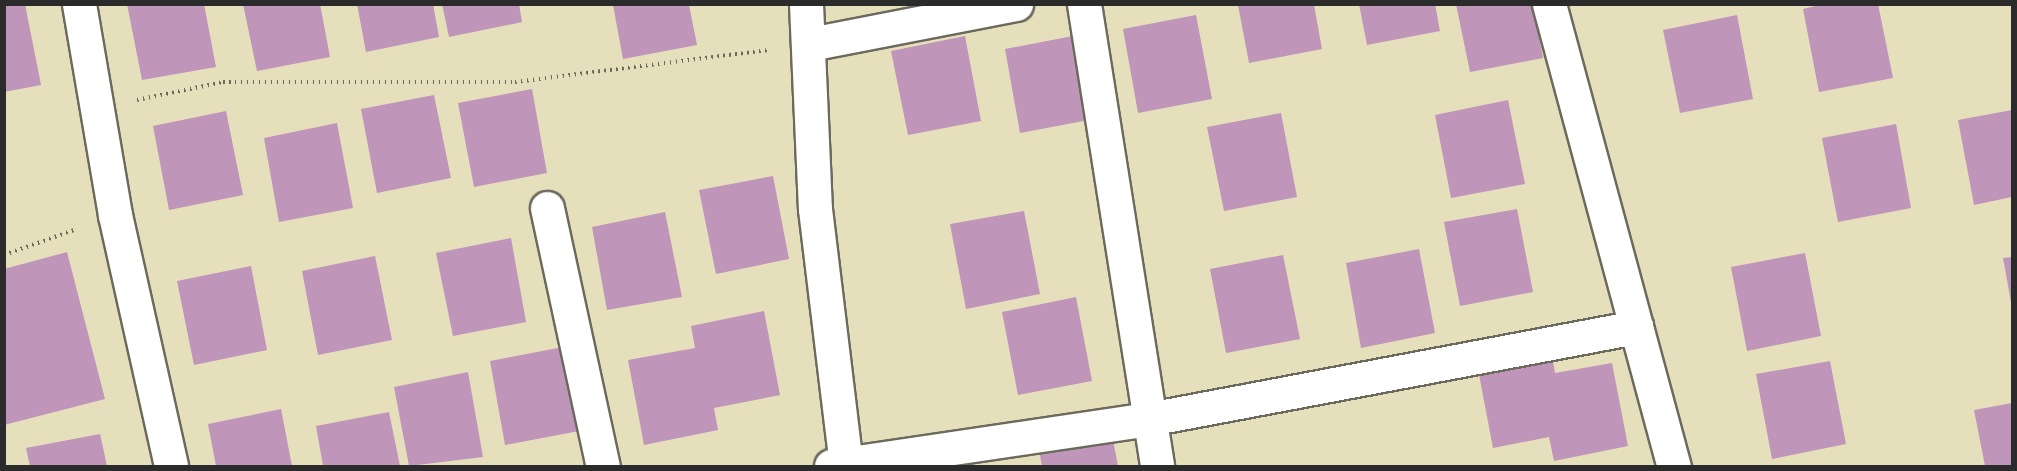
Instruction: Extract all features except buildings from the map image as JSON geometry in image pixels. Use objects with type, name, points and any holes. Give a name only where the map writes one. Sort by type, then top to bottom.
[{"type":"street","points":[[79,4],[99,107],[115,215],[171,466]]},
{"type":"street","points":[[806,4],[810,44],[815,209],[838,465],[1149,418],[1636,327]]},
{"type":"street","points":[[810,44],[1016,4]]},
{"type":"street","points":[[1084,4],[1157,466]]},
{"type":"street","points":[[1549,4],[1674,466]]},
{"type":"street","points":[[547,208],[603,466]]},
{"type":"path","points":[[99,107],[223,82],[515,82],[810,44]]},
{"type":"path","points":[[4,255],[115,215]]}]
